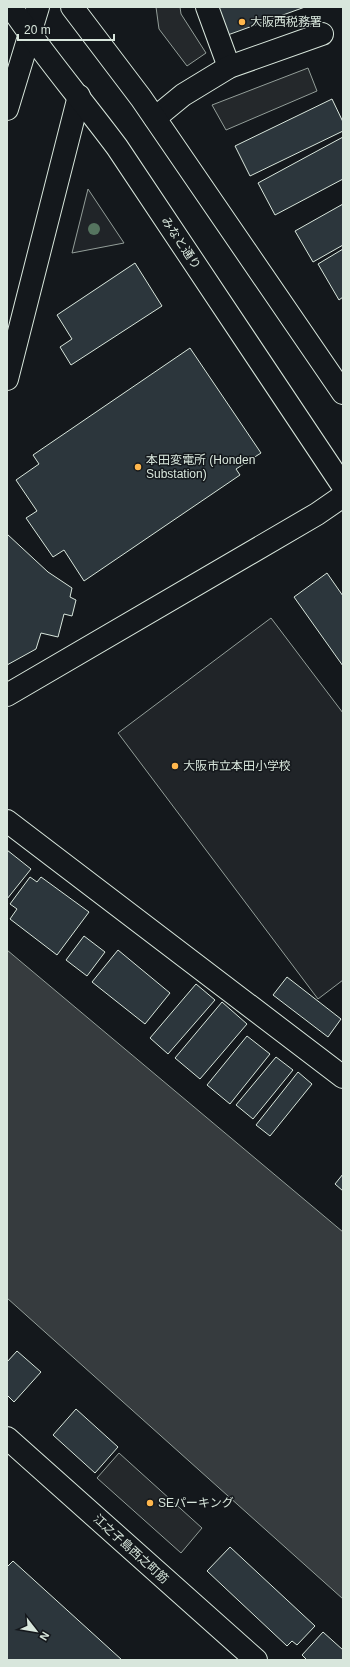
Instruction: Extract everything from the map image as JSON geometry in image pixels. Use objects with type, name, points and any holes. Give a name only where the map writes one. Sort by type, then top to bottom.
[{"type":"main road","name":"みなと通り","points":[[12,7],[29,34],[79,96],[117,148],[343,486]]},
{"type":"main road","points":[[7,109],[38,7]]},
{"type":"main road","points":[[72,7],[154,118],[343,393]]},
{"type":"main road","points":[[207,7],[230,67]]},
{"type":"main road","points":[[154,118],[183,95],[230,67],[322,34]]},
{"type":"main road","points":[[7,379],[79,96]]},
{"type":"main road","points":[[7,695],[317,514],[343,496]]},
{"type":"main road","points":[[7,821],[343,1077]]},
{"type":"main road","name":"江之子島西之町筋","points":[[7,1438],[256,1660]]},
{"type":"shaded area","points":[[156,7],[180,7],[181,14],[206,53],[187,66],[159,29]]},
{"type":"shaded area","points":[[308,68],[317,91],[226,130],[212,105]]},
{"type":"shaded area","points":[[88,189],[124,243],[72,253]]},
{"type":"shaded area","points":[[271,618],[343,713],[343,980],[318,999],[118,733]]},
{"type":"shaded area","points":[[7,950],[343,1232],[343,1599],[7,1298]]},
{"type":"shaded area","name":"SEパーキング","points":[[119,1453],[202,1528],[181,1553],[97,1478]]},
{"type":"building","name":"大阪西税務署","points":[[214,7],[305,7],[225,36]]},
{"type":"building","points":[[332,99],[343,122],[343,131],[250,176],[235,146]]},
{"type":"building","points":[[343,137],[343,179],[275,215],[258,183]]},
{"type":"building","points":[[343,204],[343,245],[313,262],[295,231]]},
{"type":"building","points":[[343,249],[343,297],[339,300],[318,264]]},
{"type":"building","points":[[135,263],[162,306],[71,365],[60,347],[72,339],[57,315]]},
{"type":"building","name":"本田変電所 (Honden Substation)","points":[[190,348],[261,453],[236,469],[240,475],[84,581],[64,550],[53,557],[26,518],[37,511],[16,480],[39,464],[33,455]]},
{"type":"building","points":[[7,534],[48,572],[72,588],[70,597],[76,600],[72,616],[64,614],[58,637],[41,633],[36,649],[7,665]]},
{"type":"building","points":[[327,573],[343,596],[343,666],[294,597]]},
{"type":"building","points":[[7,850],[31,869],[7,899]]},
{"type":"building","points":[[30,877],[37,882],[41,877],[89,912],[57,955],[10,919],[17,909],[10,904]]},
{"type":"building","points":[[84,936],[105,952],[87,976],[66,960]]},
{"type":"building","points":[[118,950],[170,993],[145,1024],[92,982]]},
{"type":"building","points":[[287,977],[341,1019],[328,1037],[273,995]]},
{"type":"building","points":[[196,984],[215,1000],[168,1054],[150,1038]]},
{"type":"building","points":[[222,1002],[247,1024],[200,1079],[175,1058]]},
{"type":"building","points":[[247,1036],[270,1054],[230,1104],[207,1085]]},
{"type":"building","points":[[276,1057],[293,1070],[253,1119],[236,1105]]},
{"type":"building","points":[[298,1072],[312,1084],[270,1136],[256,1125]]},
{"type":"building","points":[[343,1174],[343,1191],[335,1184]]},
{"type":"building","points":[[17,1351],[41,1372],[14,1402],[7,1395],[7,1362]]},
{"type":"building","points":[[76,1409],[118,1447],[95,1473],[53,1435]]},
{"type":"building","points":[[230,1547],[315,1626],[297,1645],[292,1641],[287,1646],[207,1571]]},
{"type":"building","points":[[13,1561],[122,1660],[7,1660],[7,1567]]},
{"type":"building","points":[[323,1632],[343,1650],[343,1660],[307,1660],[302,1655]]},
{"type":"place","name":"大阪西税務署","points":[[242,22]]},
{"type":"place","name":"本田変電所 (Honden Substation)","points":[[138,467]]},
{"type":"place","name":"大阪市立本田小学校","points":[[175,766]]},
{"type":"place","name":"SEパーキング","points":[[150,1503]]}]
